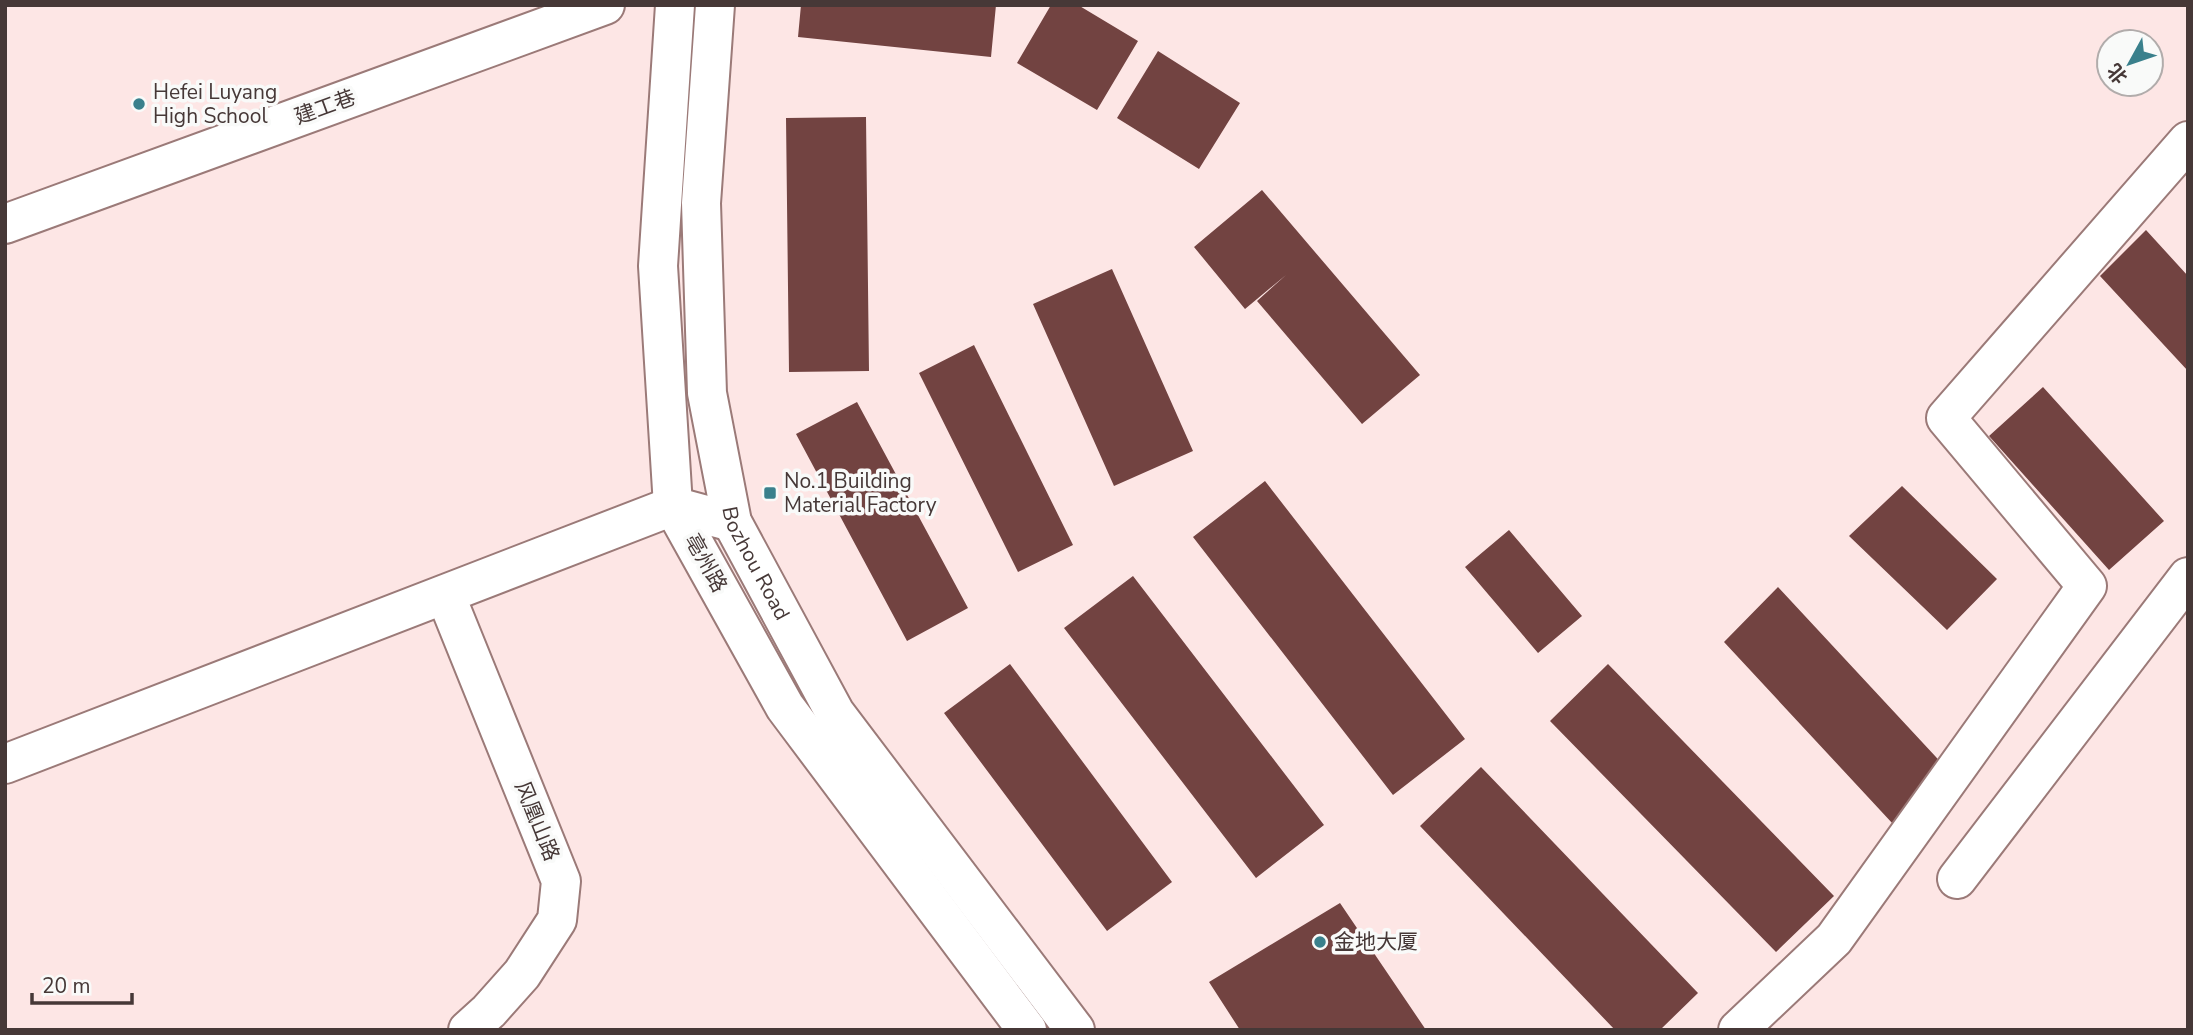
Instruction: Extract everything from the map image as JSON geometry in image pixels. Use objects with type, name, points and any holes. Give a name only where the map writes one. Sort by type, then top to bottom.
[{"type":"street","name":"建工巷","points":[[5,224],[605,5]]},
{"type":"street","name":"亳州路","points":[[675,5],[658,266],[673,506],[785,707],[1027,1030]]},
{"type":"street","name":"Bozhou Road","points":[[715,5],[701,203],[707,393],[732,522],[835,713],[1075,1030]]},
{"type":"street","points":[[1738,1030],[1834,939],[2087,586],[1946,418],[2188,141]]},
{"type":"street","points":[[5,764],[673,506],[732,522]]},
{"type":"street","points":[[1957,880],[2188,577]]},
{"type":"street","name":"风凰山路","points":[[445,594],[561,881],[557,920],[522,975],[468,1030]]},
{"type":"building","points":[[801,5],[996,5],[991,57],[798,37]]},
{"type":"building","points":[[1051,5],[1078,5],[1138,41],[1097,110],[1017,63]]},
{"type":"building","points":[[1158,51],[1240,103],[1199,169],[1117,118]]},
{"type":"building","points":[[866,117],[869,371],[789,372],[786,118]]},
{"type":"building","points":[[1262,190],[1420,375],[1362,424],[1257,301],[1286,275],[1245,309],[1194,247]]},
{"type":"building","points":[[2146,230],[2188,276],[2188,371],[2100,276]]},
{"type":"building","points":[[1112,269],[1193,451],[1114,486],[1033,304]]},
{"type":"building","points":[[974,345],[1073,545],[1018,572],[919,373]]},
{"type":"building","points":[[2043,387],[2164,521],[2109,570],[1989,436]]},
{"type":"building","points":[[857,402],[968,608],[907,641],[796,434]]},
{"type":"building","points":[[1265,481],[1465,739],[1393,795],[1193,537]]},
{"type":"building","points":[[1902,486],[1997,579],[1947,630],[1849,536]]},
{"type":"building","points":[[1509,530],[1582,616],[1538,653],[1465,567]]},
{"type":"building","points":[[1133,576],[1324,825],[1256,878],[1064,628]]},
{"type":"building","points":[[1778,587],[1949,771],[1893,824],[1724,642]]},
{"type":"building","points":[[1010,664],[1172,882],[1107,931],[944,713]]},
{"type":"building","points":[[1608,664],[1834,896],[1776,952],[1550,721]]},
{"type":"building","points":[[1481,767],[1698,993],[1660,1030],[1615,1030],[1420,826]]},
{"type":"building","name":"金地大厦","points":[[1340,903],[1426,1030],[1240,1030],[1209,982]]},
{"type":"place","name":"Hefei Luyang High School","points":[[139,104]]},
{"type":"place","name":"No.1 Building Material Factory","points":[[770,493]]},
{"type":"place","name":"金地大厦","points":[[1320,942]]}]
